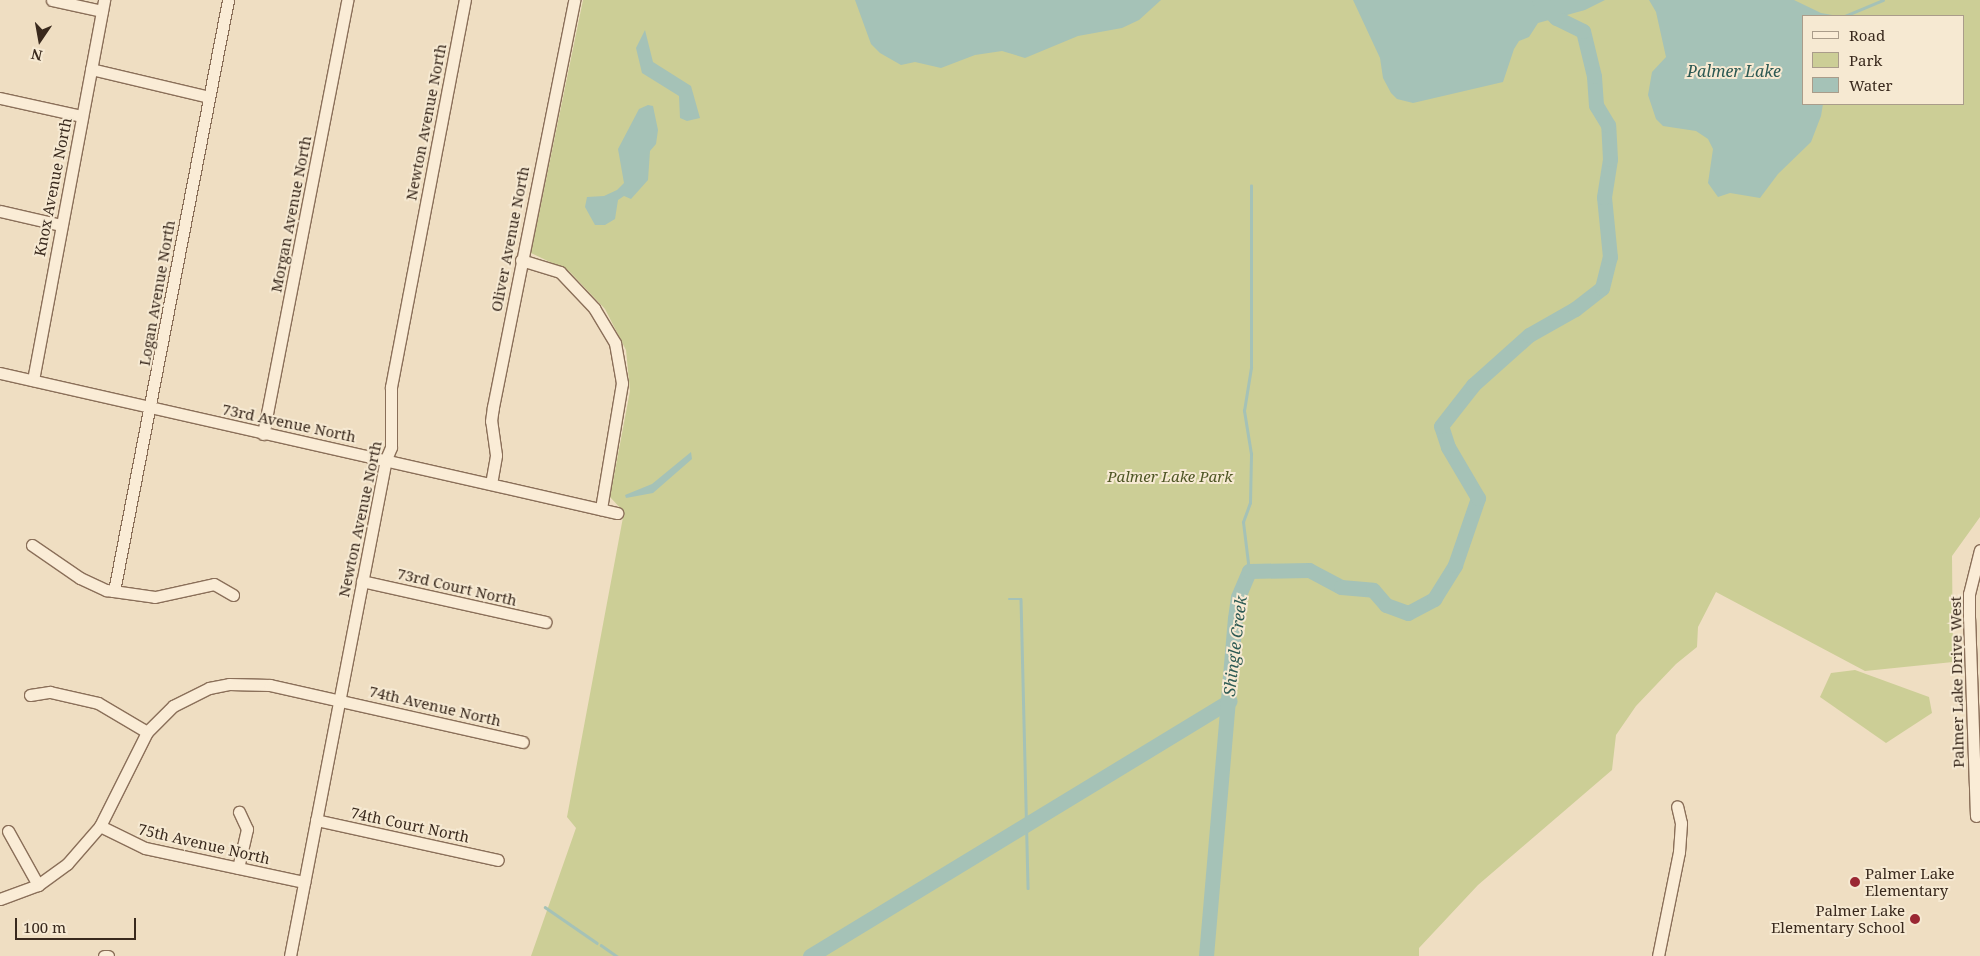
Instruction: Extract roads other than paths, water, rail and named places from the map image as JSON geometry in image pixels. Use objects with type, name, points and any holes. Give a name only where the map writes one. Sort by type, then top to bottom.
[{"type":"street","points":[[52,0],[103,6]]},
{"type":"street","name":"Logan Avenue North","points":[[114,591],[151,408],[228,0]]},
{"type":"street","name":"Morgan Avenue North","points":[[263,434],[347,0]]},
{"type":"street","name":"Newton Avenue North","points":[[290,956],[386,459],[393,436],[391,387],[465,0]]},
{"type":"street","name":"Oliver Avenue North","points":[[491,484],[496,455],[491,421],[521,260],[574,0]]},
{"type":"street","name":"Knox Avenue North","points":[[33,380],[103,6]]},
{"type":"street","points":[[91,69],[209,97]]},
{"type":"street","points":[[0,98],[82,116]]},
{"type":"street","points":[[0,211],[61,225]]},
{"type":"street","points":[[521,260],[560,272],[594,308],[615,343],[622,384],[600,509]]},
{"type":"street","name":"73rd Avenue North","points":[[0,373],[263,434],[386,459],[617,513]]},
{"type":"street","points":[[32,545],[80,578],[114,591],[155,598],[214,584],[234,595]]},
{"type":"street","name":"Palmer Lake Drive West","points":[[1976,816],[1975,658],[1969,594],[1980,550]]},
{"type":"street","name":"73rd Court North","points":[[362,581],[545,622]]},
{"type":"street","name":"74th Avenue North","points":[[0,899],[38,885],[67,864],[100,826],[147,732],[173,706],[190,695],[230,684],[270,685],[523,742]]},
{"type":"street","points":[[30,695],[50,692],[98,703],[147,732]]},
{"type":"street","points":[[1658,956],[1679,852],[1681,823],[1677,806]]},
{"type":"street","points":[[238,868],[247,830],[239,812]]},
{"type":"street","name":"74th Court North","points":[[316,820],[498,860]]},
{"type":"street","name":"75th Avenue North","points":[[100,826],[137,845],[304,882]]},
{"type":"street","points":[[8,830],[38,885]]},
{"type":"water","points":[[855,0],[1161,0],[1139,20],[1122,28],[1078,36],[1025,58],[1002,51],[975,55],[941,68],[915,62],[901,65],[880,53],[871,44]]},
{"type":"water","points":[[1353,0],[1605,0],[1585,10],[1538,23],[1529,37],[1519,41],[1514,49],[1503,82],[1413,103],[1397,99],[1391,93],[1383,78],[1380,58]]},
{"type":"water","name":"Palmer Lake","points":[[1649,0],[1794,0],[1821,13],[1832,15],[1802,15],[1802,105],[1823,105],[1821,116],[1811,142],[1778,174],[1760,198],[1730,193],[1718,197],[1708,183],[1713,149],[1708,139],[1696,131],[1663,126],[1656,119],[1648,95],[1652,72],[1666,57],[1656,12]]},
{"type":"water","points":[[645,30],[653,62],[691,86],[700,118],[687,121],[680,118],[679,96],[642,73],[636,48]]},
{"type":"water","points":[[648,105],[653,106],[658,130],[656,144],[650,151],[648,180],[631,199],[624,196],[618,200],[615,219],[605,225],[595,225],[585,207],[587,197],[604,196],[617,190],[624,183],[618,149],[639,109]]},
{"type":"water","points":[[691,452],[692,459],[653,493],[626,498],[625,495],[652,484]]},
{"type":"waterway","name":"Shingle Creek","points":[[1206,956],[1235,618],[1238,597],[1249,571],[1309,570],[1341,587],[1373,590],[1386,605],[1408,613],[1434,599],[1455,565],[1478,498],[1448,447],[1441,426],[1473,385],[1529,335],[1575,309],[1602,288],[1610,257],[1604,197],[1610,159],[1608,125],[1596,105],[1594,76],[1583,31],[1556,18],[1539,0]]},
{"type":"waterway","points":[[1847,15],[1883,0]]},
{"type":"waterway","points":[[1249,571],[1243,522],[1250,503],[1251,454],[1244,411],[1251,368],[1251,186]]},
{"type":"waterway","points":[[1009,599],[1021,599],[1028,888]]},
{"type":"waterway","points":[[810,956],[1230,701]]},
{"type":"waterway","points":[[545,907],[597,943]]},
{"type":"waterway","points":[[601,945],[617,956]]},
{"type":"place","name":"Palmer Lake Elementary","points":[[1855,882]]},
{"type":"place","name":"Palmer Lake Elementary School","points":[[1915,919]]},
{"type":"park label","name":"Palmer Lake Park","points":[[1170,477]]}]
